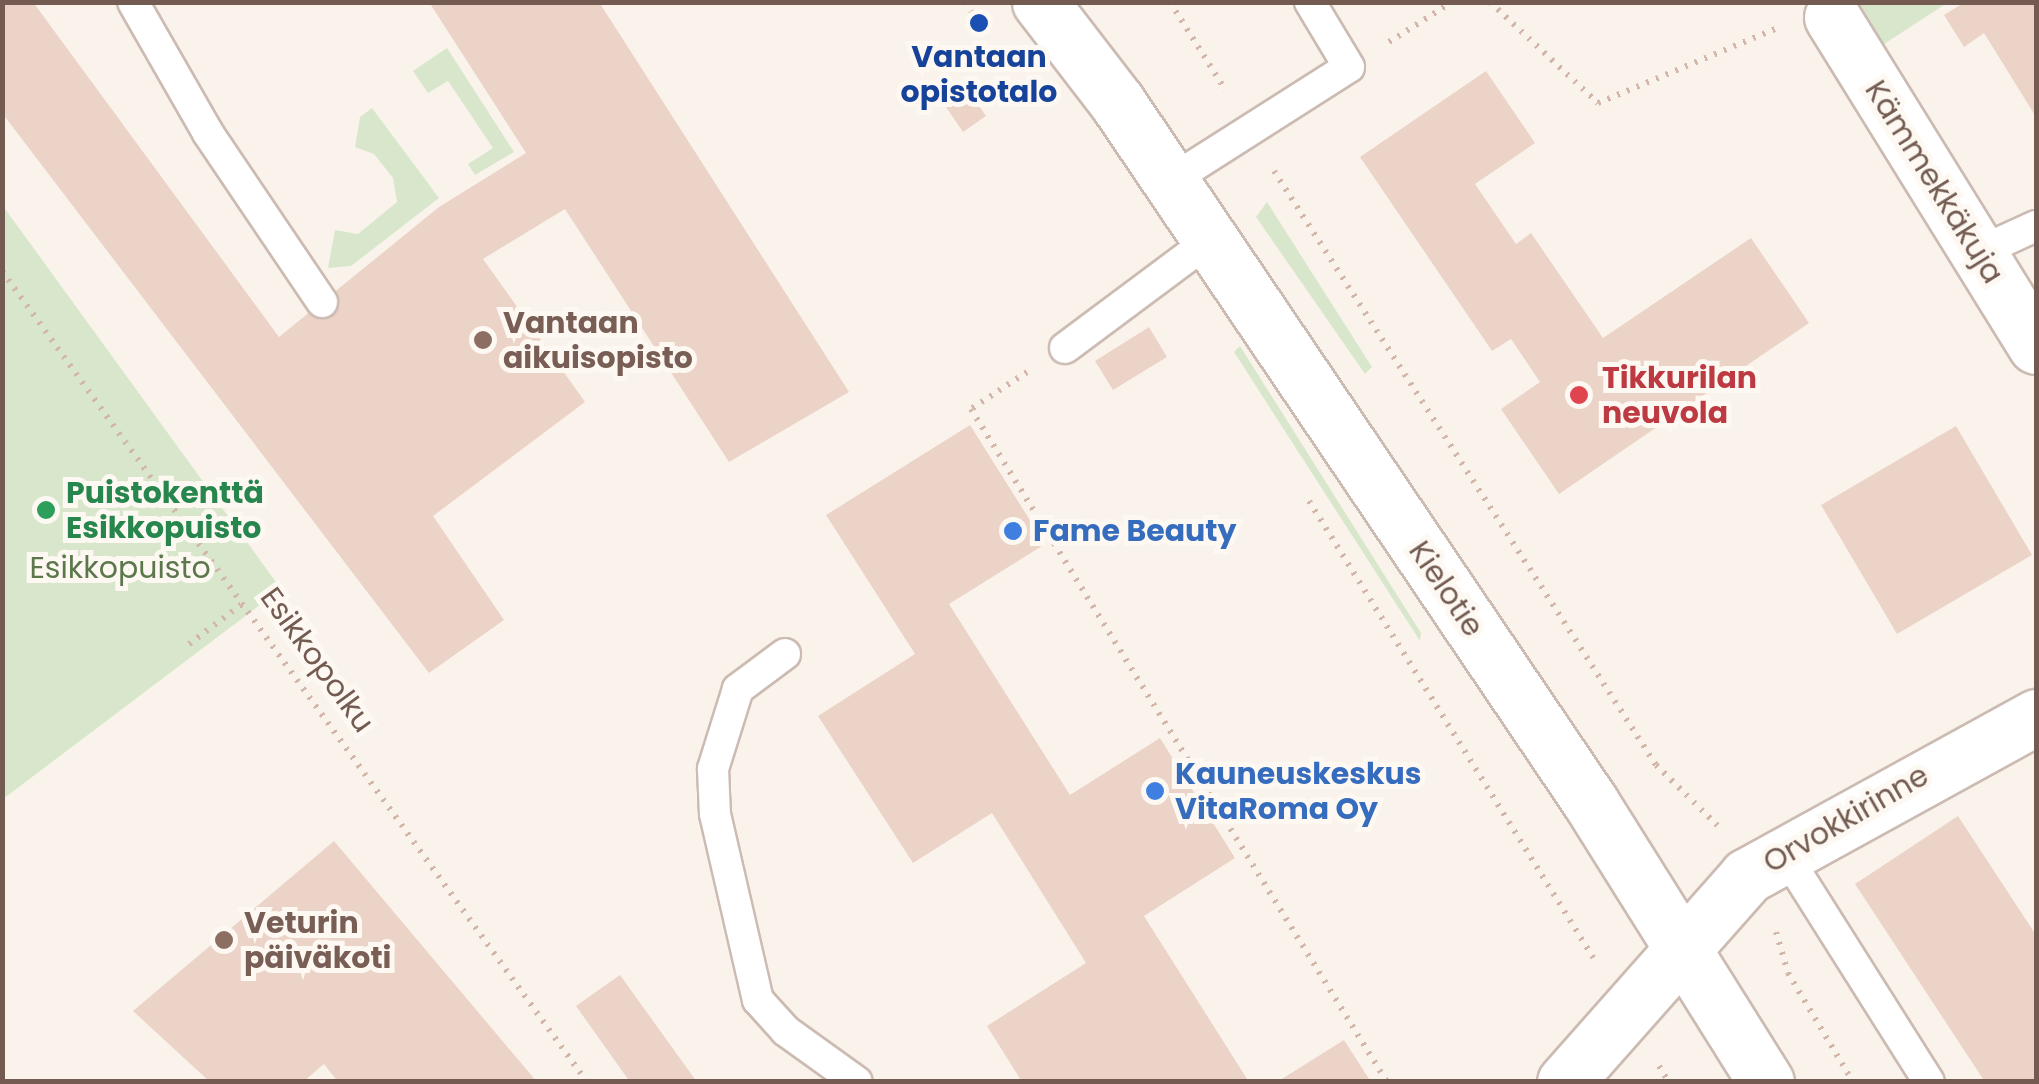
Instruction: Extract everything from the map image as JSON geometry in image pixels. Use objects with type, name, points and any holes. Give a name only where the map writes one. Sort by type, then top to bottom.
[{"type":"street","name":"Kielotie","points":[[1040,2],[1117,102],[1591,803],[1681,954],[1766,1082]]},
{"type":"street","name":"Kielotie","points":[[1075,2],[1117,102]]},
{"type":"street","name":"Kämmekkäkuja","points":[[1832,17],[2036,346]]},
{"type":"street","name":"Orvokkirinne","points":[[1565,1082],[1765,864],[2036,717]]},
{"type":"lane","points":[[133,2],[208,133],[322,302]]},
{"type":"lane","points":[[1170,181],[1349,67],[1310,2]]},
{"type":"lane","points":[[1977,253],[2036,226]]},
{"type":"lane","points":[[1065,348],[1210,240]]},
{"type":"lane","points":[[786,654],[738,689],[712,769],[715,814],[758,1000],[856,1082]]},
{"type":"lane","points":[[1765,864],[1929,1082]]},
{"type":"path","points":[[965,2],[991,38]]},
{"type":"path","points":[[1170,2],[1656,765],[1765,864],[1788,973],[1853,1082]]},
{"type":"path","points":[[1349,67],[1452,2]]},
{"type":"path","points":[[1490,2],[1598,103],[1798,19],[1832,17]]},
{"type":"path","name":"Esikkopolku","points":[[2,271],[246,601],[587,1082]]},
{"type":"path","points":[[1065,348],[970,409],[1387,1082]]},
{"type":"path","points":[[1303,491],[1528,841],[1626,1014]]},
{"type":"path","points":[[189,644],[246,601]]},
{"type":"green space","points":[[1849,3],[1947,3],[1878,48]]},
{"type":"green space","points":[[447,48],[514,152],[475,175],[468,164],[493,148],[448,81],[428,93],[413,71]]},
{"type":"green space","points":[[372,108],[439,198],[351,266],[328,268],[335,230],[358,234],[397,202],[393,178],[374,154],[355,147],[360,117]]},
{"type":"green space","points":[[1267,202],[1372,367],[1365,374],[1256,217]]},
{"type":"green space","name":"Esikkopuisto","points":[[3,206],[281,589],[3,799]]},
{"type":"green space","points":[[1240,346],[1421,633],[1420,641],[1234,352]]},
{"type":"building","points":[[2,2],[33,2],[279,337],[439,207],[526,153],[429,2],[599,2],[849,392],[729,462],[565,209],[483,259],[585,402],[433,516],[504,620],[429,673],[2,113]]},
{"type":"building","points":[[1965,2],[2036,2],[2036,117],[1984,33],[1964,47],[1944,15]]},
{"type":"building","points":[[1486,71],[1535,143],[1475,184],[1516,244],[1531,233],[1603,338],[1751,238],[1809,323],[1559,494],[1501,409],[1540,382],[1511,339],[1492,351],[1360,157]]},
{"type":"building","points":[[967,88],[986,116],[963,132],[944,104]]},
{"type":"building","points":[[1149,327],[1167,357],[1113,390],[1095,361]]},
{"type":"building","points":[[970,425],[1045,544],[949,604],[1070,795],[1160,738],[1235,858],[1144,916],[1249,1082],[1022,1082],[987,1026],[1086,963],[992,813],[913,863],[818,716],[915,654],[826,515]]},
{"type":"building","points":[[1956,426],[2032,555],[1897,634],[1821,505]]},
{"type":"building","points":[[1958,816],[2036,935],[2036,1082],[1985,1082],[1855,884]]},
{"type":"building","points":[[334,841],[537,1082],[338,1082],[324,1064],[303,1082],[210,1082],[133,1011]]},
{"type":"building","points":[[620,975],[697,1082],[630,1082],[576,1006]]},
{"type":"building","points":[[1344,1040],[1371,1082],[1277,1082]]},
{"type":"place","name":"Vantaan opistotalo","points":[[979,23]]},
{"type":"place","name":"Vantaan aikuisopisto","points":[[483,340]]},
{"type":"place","name":"Tikkurilan neuvola","points":[[1579,395]]},
{"type":"place","name":"Puistokenttä Esikkopuisto","points":[[46,510]]},
{"type":"place","name":"Fame Beauty","points":[[1013,531]]},
{"type":"place","name":"Kauneuskeskus VitaRoma Oy","points":[[1155,791]]},
{"type":"place","name":"Veturin päiväkoti","points":[[224,940]]}]
